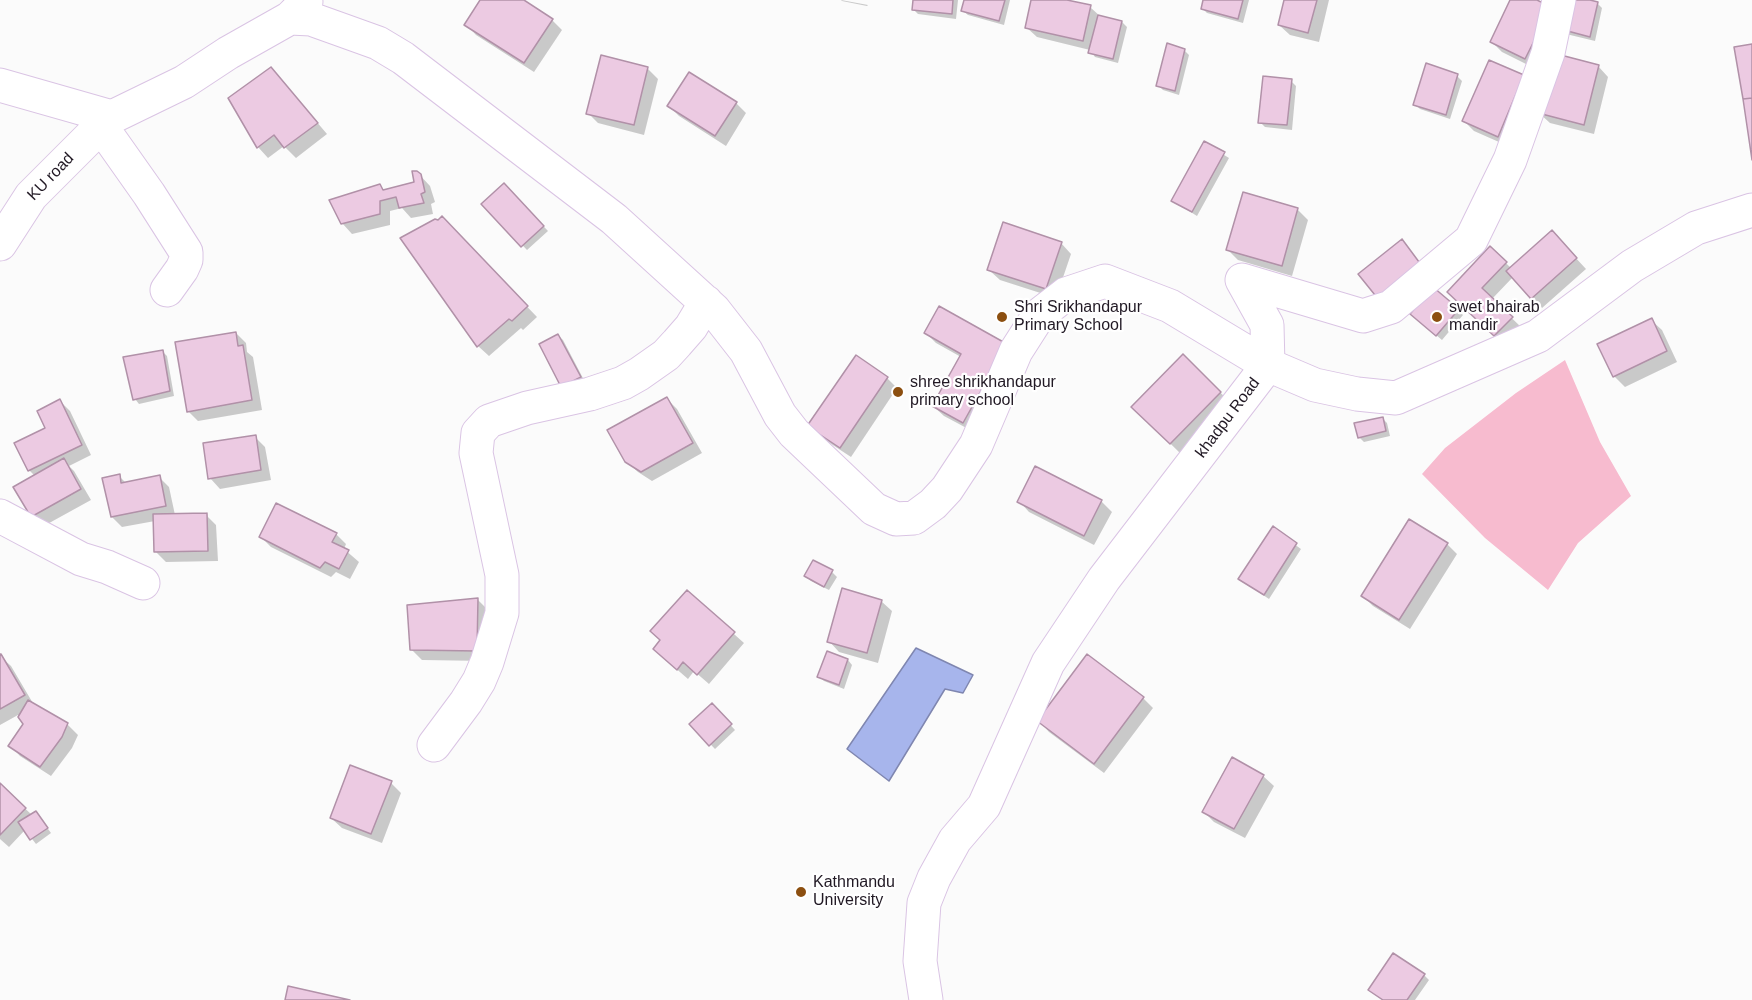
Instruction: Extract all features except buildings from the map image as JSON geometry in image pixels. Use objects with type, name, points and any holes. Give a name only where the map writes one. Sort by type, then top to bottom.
[{"type":"street","name":"khadpu Road","points":[[926,1000],[920,961],[924,903],[934,878],[955,840],[984,806],[1048,663],[1104,579],[1268,365],[1267,325],[1242,280],[1363,316],[1392,307],[1471,240],[1510,160],[1548,53],[1559,0]]},
{"type":"street","points":[[299,9],[311,19],[378,43],[403,58],[614,219],[706,302],[732,331],[746,351],[780,415],[794,433],[874,509],[896,519],[914,518],[933,504],[947,489],[976,445],[1016,351],[1039,315],[1065,294],[1105,281],[1170,306],[1268,365],[1315,385],[1357,394],[1396,398],[1538,336],[1632,266],[1696,228],[1752,210]]},
{"type":"street","name":"KU road","points":[[0,244],[31,196],[107,122],[184,82],[299,9]]},
{"type":"street","points":[[0,85],[107,122],[186,252],[186,260],[182,269],[167,290]]},
{"type":"street","points":[[434,745],[479,681],[502,613],[502,575],[476,453],[478,434],[489,422],[527,408],[590,394],[623,383],[639,374],[666,356],[691,327],[706,302]]},
{"type":"street","points":[[0,516],[81,559],[107,567],[143,583]]},
{"type":"shaded area","points":[[1565,360],[1600,442],[1631,496],[1578,543],[1548,590],[1485,538],[1422,474],[1445,448],[1516,393]]},
{"type":"water","points":[[916,648],[973,675],[963,693],[945,689],[889,781],[847,749]]},
{"type":"place","name":"Shri Srikhandapur Primary School","points":[[1002,317]]},
{"type":"place","name":"swet bhairab mandir","points":[[1437,317]]},
{"type":"place","name":"shree shrikhandapur primary school","points":[[898,392]]},
{"type":"place","name":"Kathmandu University","points":[[801,892]]}]
